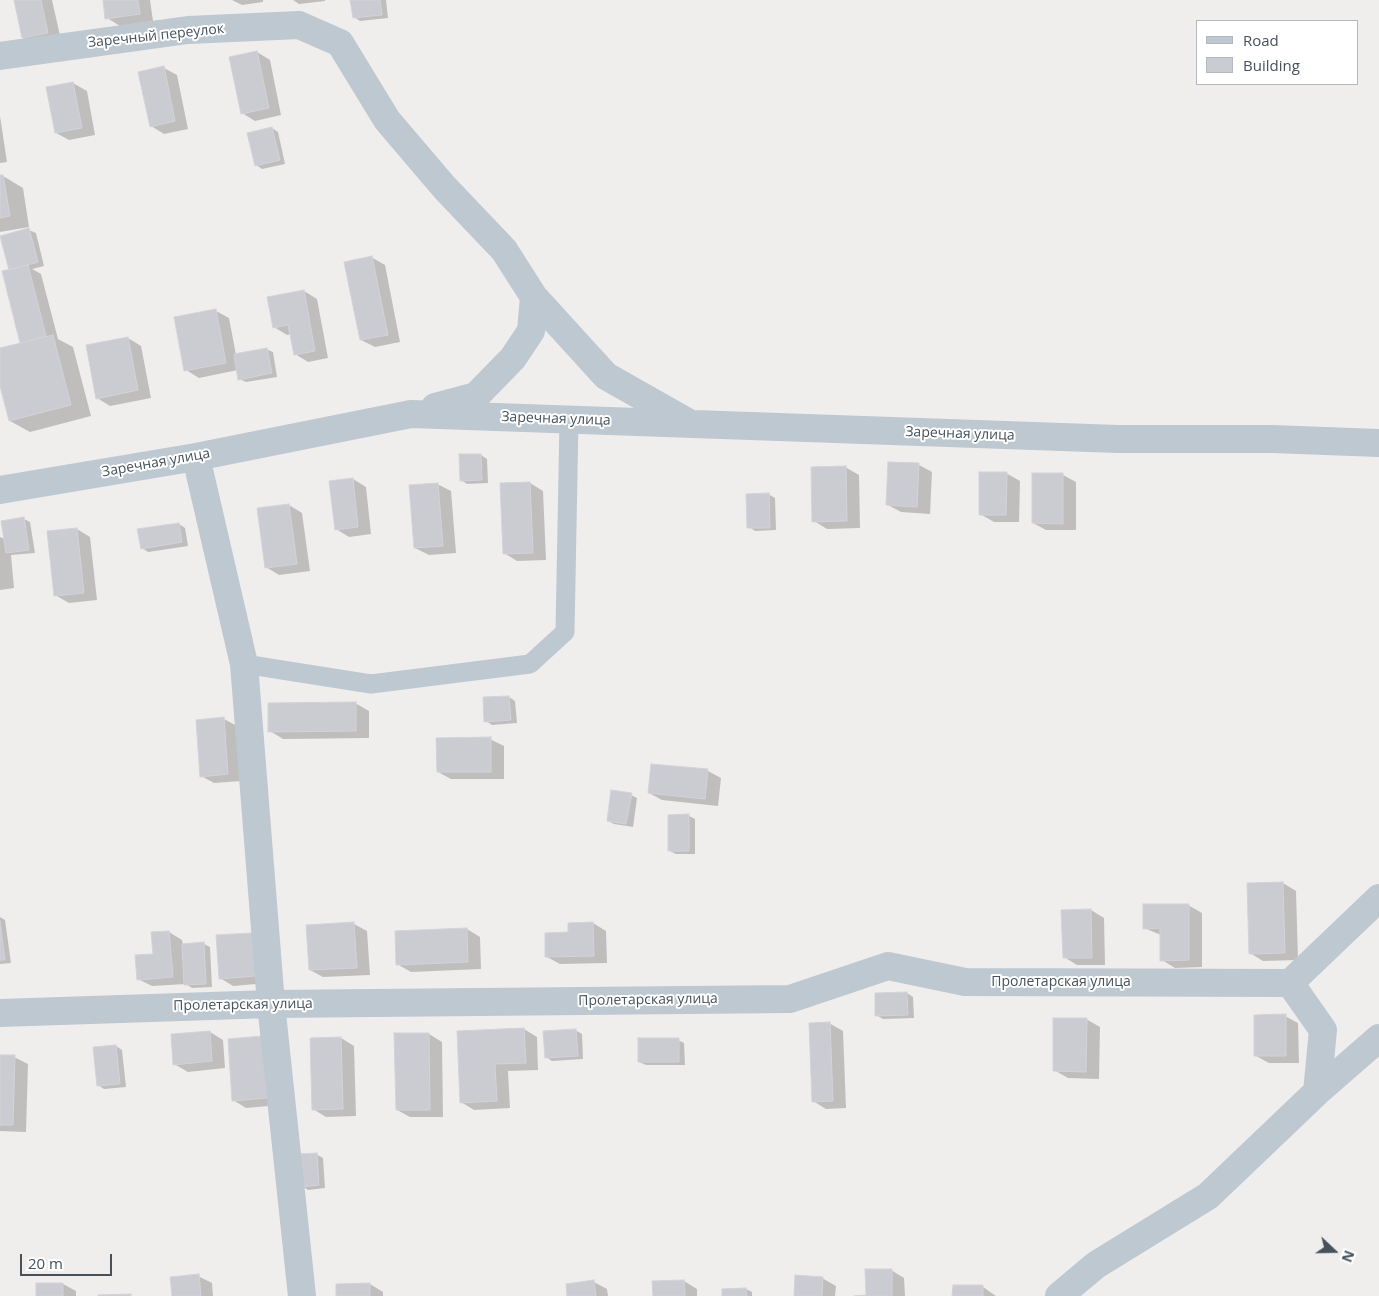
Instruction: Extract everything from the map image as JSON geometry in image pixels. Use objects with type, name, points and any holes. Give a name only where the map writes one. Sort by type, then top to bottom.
[{"type":"street","name":"Заречный переулок","points":[[0,56],[188,30],[299,26],[340,43],[387,120],[444,187],[504,250],[534,297]]},
{"type":"street","points":[[411,414],[476,396],[513,358],[531,331],[534,297]]},
{"type":"street","points":[[534,297],[606,376],[693,425]]},
{"type":"street","name":"Заречная улица","points":[[0,490],[196,457],[411,414],[1118,439],[1272,439],[1379,444]]},
{"type":"street","points":[[196,457],[244,664],[271,1004],[302,1296]]},
{"type":"street","points":[[1317,1092],[1323,1030],[1290,983],[1379,898]]},
{"type":"street","name":"Пролетарская улица","points":[[0,1013],[271,1004],[790,999],[888,966],[965,982],[1290,983]]},
{"type":"street","points":[[1059,1296],[1096,1264],[1208,1196],[1317,1092],[1379,1038]]},
{"type":"lane","points":[[244,664],[371,684],[530,664],[565,632],[569,420]]},
{"type":"building","points":[[14,0],[41,0],[48,33],[22,38]]},
{"type":"building","points":[[103,0],[138,0],[140,14],[105,19]]},
{"type":"building","points":[[350,0],[380,0],[382,15],[353,18]]},
{"type":"building","points":[[257,51],[269,108],[241,114],[229,57]]},
{"type":"building","points":[[164,66],[175,121],[150,127],[138,72]]},
{"type":"building","points":[[73,82],[82,128],[55,133],[46,87]]},
{"type":"building","points":[[272,127],[280,160],[255,166],[247,133]]},
{"type":"building","points":[[0,175],[3,175],[10,216],[0,218]]},
{"type":"building","points":[[29,228],[38,262],[9,270],[0,236]]},
{"type":"building","points":[[372,256],[388,335],[360,340],[344,262]]},
{"type":"building","points":[[28,265],[46,336],[20,343],[2,271]]},
{"type":"building","points":[[304,290],[315,351],[294,355],[288,325],[273,328],[267,297]]},
{"type":"building","points":[[216,309],[226,363],[184,371],[174,317]]},
{"type":"building","points":[[53,335],[71,405],[9,421],[0,386],[0,348]]},
{"type":"building","points":[[128,337],[138,390],[96,399],[86,345]]},
{"type":"building","points":[[267,348],[272,373],[238,380],[234,354]]},
{"type":"building","points":[[459,454],[481,454],[482,480],[460,481]]},
{"type":"building","points":[[888,462],[919,463],[917,507],[886,505]]},
{"type":"building","points":[[846,466],[847,521],[812,522],[811,467]]},
{"type":"building","points":[[979,472],[1007,472],[1006,515],[979,515]]},
{"type":"building","points":[[1032,473],[1063,473],[1063,524],[1032,523]]},
{"type":"building","points":[[353,478],[358,527],[335,530],[329,481]]},
{"type":"building","points":[[530,482],[533,553],[503,554],[500,483]]},
{"type":"building","points":[[438,483],[443,546],[414,548],[409,485]]},
{"type":"building","points":[[769,493],[770,528],[747,528],[746,494]]},
{"type":"building","points":[[289,504],[297,564],[265,568],[257,508]]},
{"type":"building","points":[[24,517],[29,550],[6,553],[1,521]]},
{"type":"building","points":[[179,523],[182,542],[141,549],[137,529]]},
{"type":"building","points":[[77,528],[84,593],[54,596],[47,531]]},
{"type":"building","points":[[509,696],[511,720],[484,722],[483,697]]},
{"type":"building","points":[[356,702],[356,731],[268,732],[268,703]]},
{"type":"building","points":[[224,717],[228,774],[200,777],[196,720]]},
{"type":"building","points":[[491,737],[491,772],[437,772],[436,738]]},
{"type":"building","points":[[651,764],[708,769],[705,799],[648,793]]},
{"type":"building","points":[[611,790],[632,793],[626,824],[607,821]]},
{"type":"building","points":[[689,814],[689,851],[668,851],[668,815]]},
{"type":"building","points":[[1283,882],[1285,953],[1249,954],[1247,883]]},
{"type":"building","points":[[1143,904],[1189,904],[1189,960],[1160,961],[1160,928],[1143,929]]},
{"type":"building","points":[[1091,909],[1092,958],[1063,958],[1061,910]]},
{"type":"building","points":[[0,921],[5,960],[0,960]]},
{"type":"building","points":[[354,922],[357,968],[309,970],[306,925]]},
{"type":"building","points":[[593,922],[594,956],[545,957],[545,933],[568,932],[568,923]]},
{"type":"building","points":[[467,928],[468,962],[396,965],[395,931]]},
{"type":"building","points":[[169,931],[173,977],[137,980],[135,955],[153,954],[151,932]]},
{"type":"building","points":[[252,933],[255,976],[219,979],[216,935]]},
{"type":"building","points":[[204,942],[206,984],[184,985],[182,944]]},
{"type":"building","points":[[907,992],[908,1015],[875,1016],[875,993]]},
{"type":"building","points":[[1286,1014],[1286,1056],[1254,1056],[1254,1015]]},
{"type":"building","points":[[1053,1018],[1087,1018],[1086,1072],[1053,1071]]},
{"type":"building","points":[[830,1022],[833,1101],[812,1102],[809,1023]]},
{"type":"building","points":[[524,1028],[526,1063],[495,1064],[497,1101],[460,1103],[457,1031]]},
{"type":"building","points":[[576,1029],[578,1056],[545,1058],[543,1031]]},
{"type":"building","points":[[210,1031],[212,1061],[173,1065],[171,1034]]},
{"type":"building","points":[[394,1033],[429,1033],[430,1110],[396,1110]]},
{"type":"building","points":[[262,1036],[267,1098],[232,1101],[228,1039]]},
{"type":"building","points":[[341,1037],[343,1109],[312,1110],[310,1038]]},
{"type":"building","points":[[638,1038],[679,1038],[679,1062],[638,1062]]},
{"type":"building","points":[[116,1045],[120,1084],[97,1086],[93,1047]]},
{"type":"building","points":[[0,1055],[15,1055],[13,1125],[0,1125]]},
{"type":"building","points":[[317,1153],[319,1185],[300,1187],[297,1154]]},
{"type":"building","points":[[865,1269],[892,1269],[892,1296],[854,1296],[866,1295]]},
{"type":"building","points":[[199,1274],[201,1296],[172,1296],[170,1277]]},
{"type":"building","points":[[795,1275],[823,1277],[822,1296],[794,1296]]},
{"type":"building","points":[[594,1280],[596,1296],[567,1296],[566,1284]]},
{"type":"building","points":[[684,1280],[685,1296],[653,1296],[652,1281]]},
{"type":"building","points":[[36,1283],[63,1283],[63,1296],[36,1296]]},
{"type":"building","points":[[370,1283],[370,1296],[336,1296],[336,1284]]},
{"type":"building","points":[[953,1285],[983,1285],[983,1296],[952,1296]]},
{"type":"building","points":[[746,1288],[747,1296],[722,1296],[722,1289]]},
{"type":"building","points":[[131,1294],[131,1296],[98,1296],[98,1295]]}]
